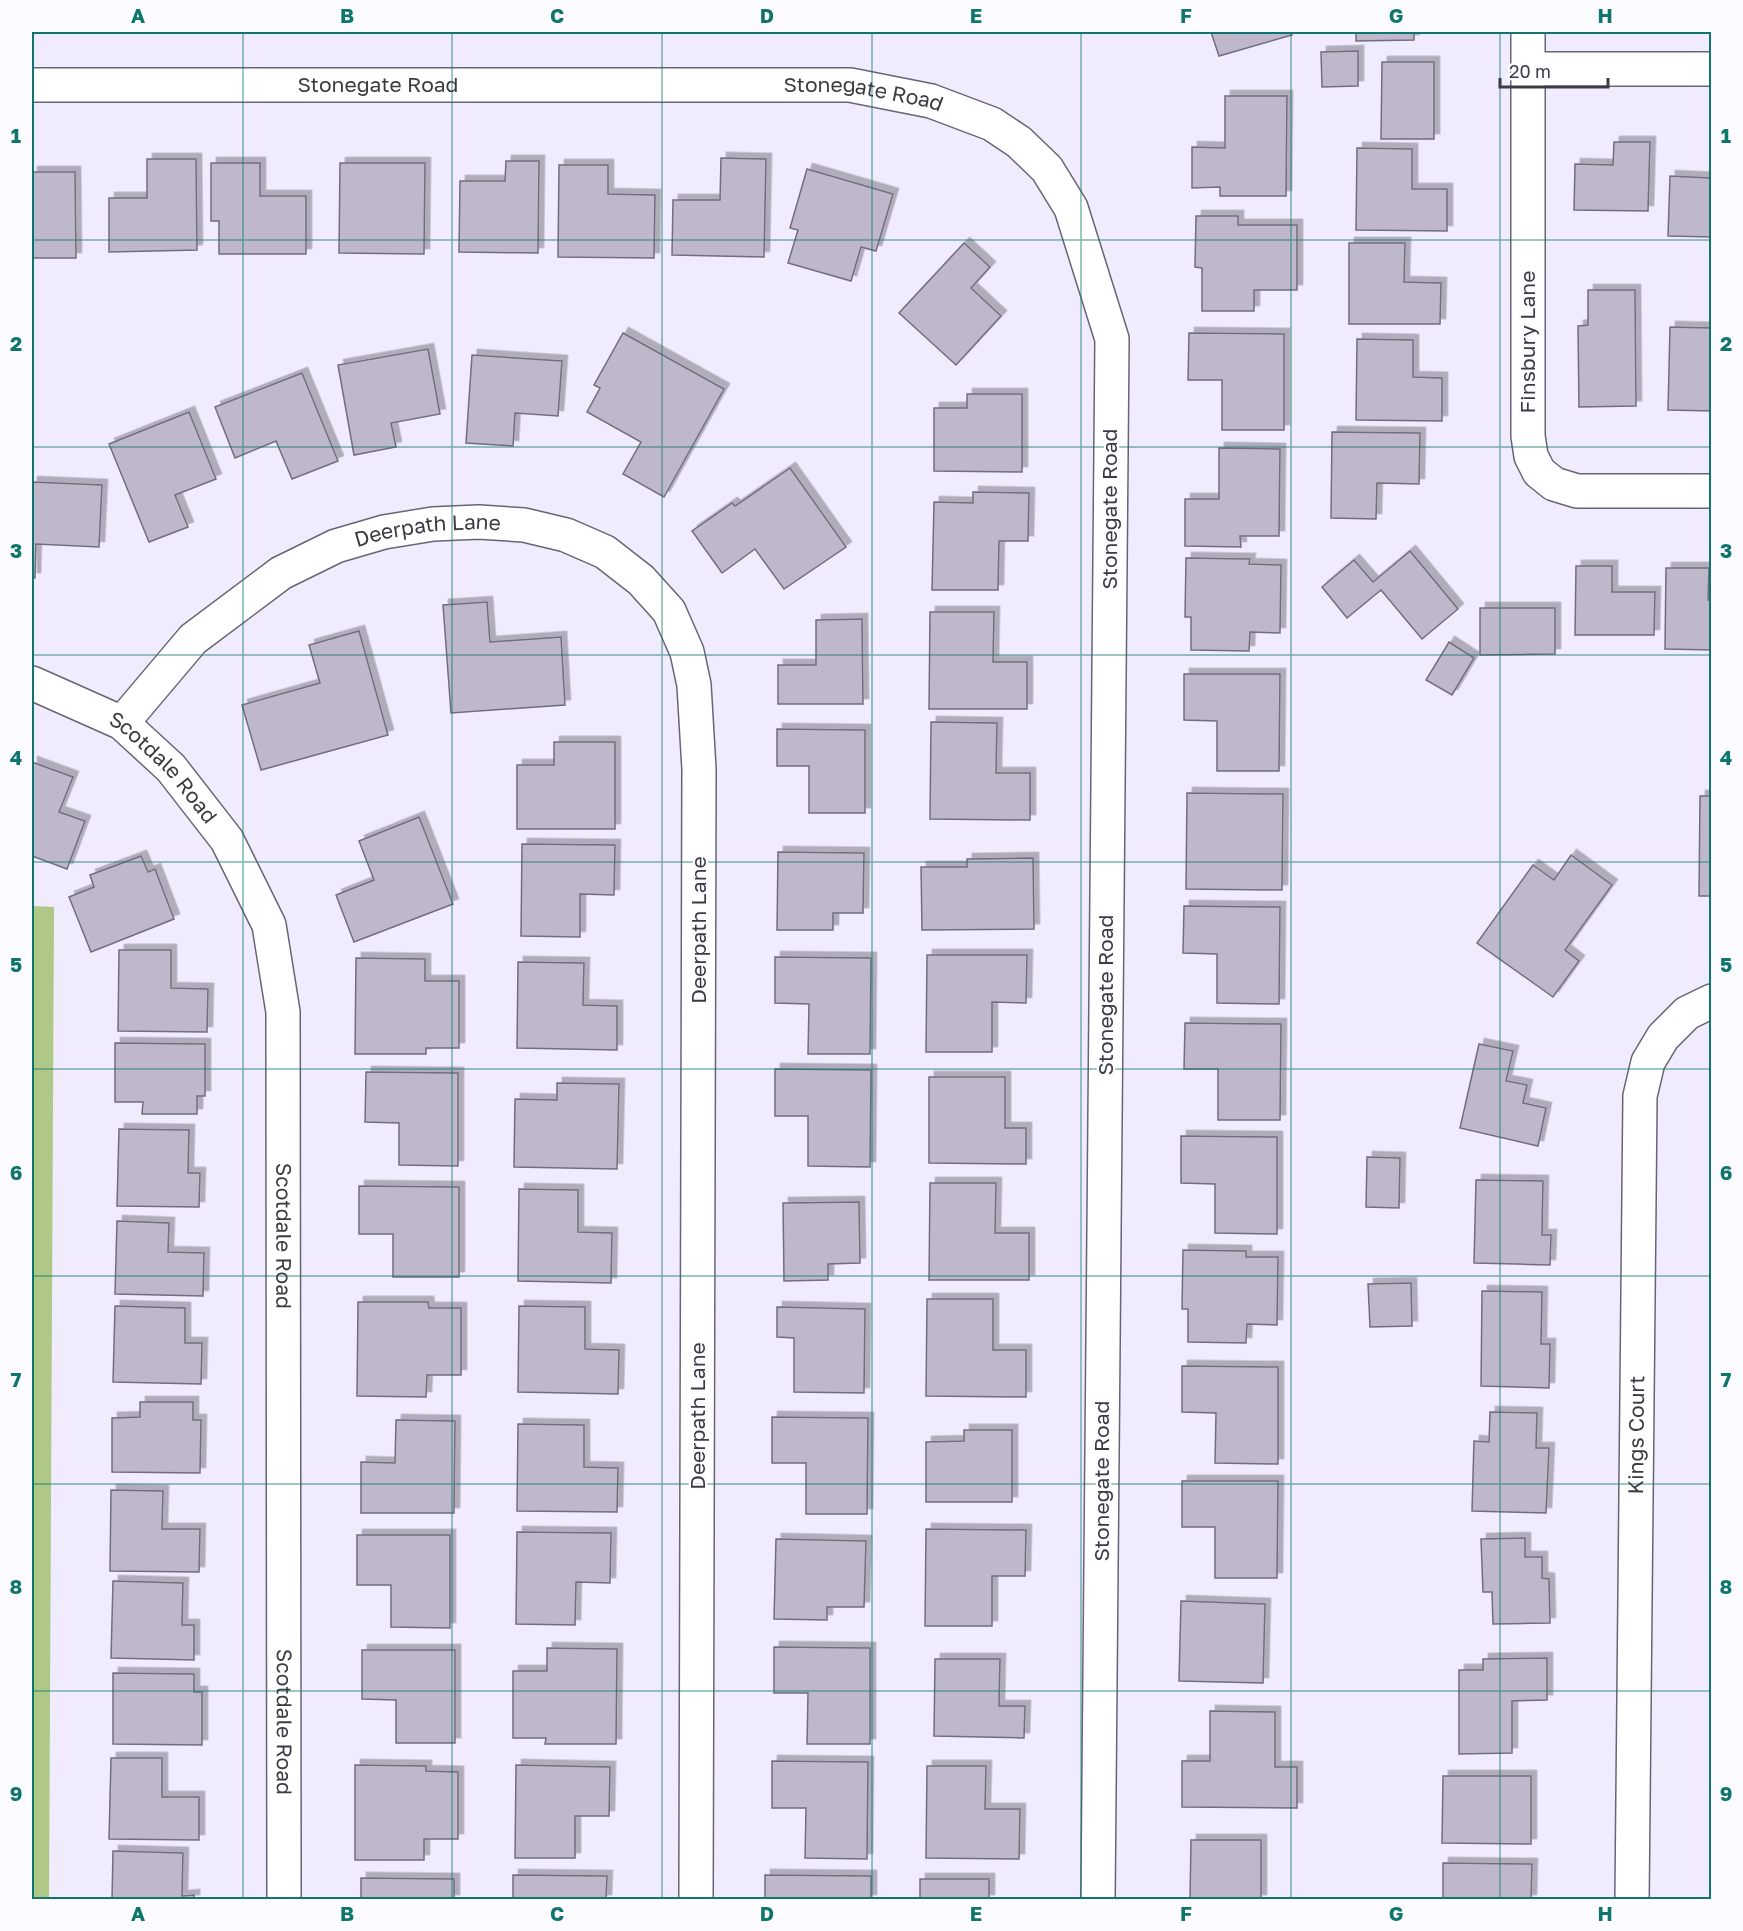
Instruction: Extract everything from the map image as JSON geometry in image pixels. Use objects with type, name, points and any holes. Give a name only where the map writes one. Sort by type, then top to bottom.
[{"type":"street","name":"Finsbury Lane","points":[[1528,32],[1528,436],[1531,456],[1539,472],[1554,484],[1577,491],[1712,491]]},
{"type":"street","points":[[1529,69],[1712,69]]},
{"type":"street","name":"Stonegate Road","points":[[32,85],[850,85],[932,101],[992,124],[1019,142],[1047,169],[1071,208],[1112,339],[1098,1899]]},
{"type":"street","name":"Deerpath Lane","points":[[122,723],[194,639],[281,573],[336,546],[384,532],[434,524],[479,522],[524,525],[566,535],[605,552],[641,580],[669,611],[687,652],[694,685],[699,769],[696,1899]]},
{"type":"street","name":"Scotdale Road","points":[[32,683],[122,723],[171,768],[227,840],[268,925],[283,1012],[284,1899]]},
{"type":"street","name":"Kings Court","points":[[1632,1899],[1640,1096],[1648,1062],[1663,1037],[1687,1013],[1712,1001]]},
{"type":"green space","points":[[32,906],[54,907],[49,1900],[32,1899]]},
{"type":"building","points":[[1211,32],[1291,32],[1292,35],[1219,56]]},
{"type":"building","points":[[1356,32],[1414,32],[1414,40],[1356,41]]},
{"type":"building","points":[[1358,51],[1358,86],[1322,87],[1321,52]]},
{"type":"building","points":[[1382,62],[1434,62],[1434,139],[1381,139]]},
{"type":"building","points":[[1225,96],[1287,96],[1286,196],[1220,196],[1220,187],[1192,188],[1192,147],[1225,148]]},
{"type":"building","points":[[1614,142],[1650,142],[1648,211],[1574,210],[1575,164],[1613,165]]},
{"type":"building","points":[[1357,148],[1412,149],[1412,189],[1447,189],[1447,231],[1356,230]]},
{"type":"building","points":[[721,158],[766,159],[764,257],[672,255],[673,200],[720,200]]},
{"type":"building","points":[[147,159],[196,159],[197,250],[109,252],[109,198],[147,198]]},
{"type":"building","points":[[506,161],[539,161],[538,253],[459,252],[460,181],[505,181]]},
{"type":"building","points":[[211,163],[260,163],[260,196],[306,196],[306,254],[219,254],[219,221],[211,221]]},
{"type":"building","points":[[340,163],[425,163],[424,254],[339,253]]},
{"type":"building","points":[[559,165],[608,165],[608,194],[655,195],[654,258],[558,257]]},
{"type":"building","points":[[1712,167],[1712,237],[1668,236],[1670,176],[1711,178]]},
{"type":"building","points":[[807,169],[893,194],[876,251],[861,247],[851,281],[788,263],[798,230],[790,228]]},
{"type":"building","points":[[32,172],[75,172],[76,258],[32,258]]},
{"type":"building","points":[[1196,216],[1238,216],[1238,225],[1297,225],[1297,290],[1254,290],[1254,311],[1202,311],[1202,268],[1195,267]]},
{"type":"building","points":[[964,243],[990,267],[971,288],[1001,316],[956,365],[899,313]]},
{"type":"building","points":[[1349,243],[1405,243],[1404,282],[1441,283],[1440,324],[1349,324]]},
{"type":"building","points":[[1588,290],[1635,290],[1636,406],[1579,407],[1578,326],[1588,325]]},
{"type":"building","points":[[1670,327],[1712,328],[1712,411],[1668,410]]},
{"type":"building","points":[[623,333],[724,389],[664,497],[623,474],[641,442],[587,412],[600,388],[594,385]]},
{"type":"building","points":[[1189,333],[1284,334],[1284,430],[1222,430],[1222,380],[1188,380]]},
{"type":"building","points":[[1357,339],[1413,340],[1413,377],[1442,378],[1442,421],[1356,420]]},
{"type":"building","points":[[428,349],[440,414],[391,423],[396,447],[354,455],[338,365]]},
{"type":"building","points":[[472,355],[562,361],[558,416],[515,413],[513,446],[466,443]]},
{"type":"building","points":[[302,373],[338,461],[292,479],[276,441],[235,458],[215,407]]},
{"type":"building","points":[[967,394],[1022,394],[1022,472],[934,471],[934,408],[967,408]]},
{"type":"building","points":[[189,412],[216,479],[175,495],[188,527],[149,542],[109,444]]},
{"type":"building","points":[[1332,432],[1420,433],[1419,484],[1377,483],[1376,519],[1331,518]]},
{"type":"building","points":[[1219,448],[1280,449],[1279,536],[1240,536],[1241,547],[1185,546],[1185,499],[1219,499]]},
{"type":"building","points":[[790,468],[846,547],[784,589],[755,549],[722,573],[692,531],[732,503],[735,506]]},
{"type":"building","points":[[32,482],[102,485],[99,547],[36,544],[35,578],[32,578]]},
{"type":"building","points":[[973,492],[1029,493],[1028,541],[999,541],[998,590],[932,590],[934,502],[973,503]]},
{"type":"building","points":[[1410,551],[1458,609],[1422,639],[1381,590],[1347,618],[1322,587],[1354,560],[1373,582]]},
{"type":"building","points":[[1186,558],[1250,559],[1249,564],[1281,565],[1280,633],[1250,632],[1249,651],[1191,650],[1191,617],[1185,617]]},
{"type":"building","points":[[1576,566],[1612,566],[1612,592],[1655,592],[1654,635],[1575,635]]},
{"type":"building","points":[[1666,568],[1709,568],[1708,600],[1712,600],[1712,650],[1665,649]]},
{"type":"building","points":[[487,602],[490,642],[561,637],[565,705],[451,713],[443,605]]},
{"type":"building","points":[[1480,608],[1555,608],[1555,654],[1480,655]]},
{"type":"building","points":[[930,612],[994,612],[993,662],[1027,662],[1027,709],[929,709]]},
{"type":"building","points":[[862,619],[863,704],[778,704],[778,665],[816,665],[816,620]]},
{"type":"building","points":[[359,631],[388,735],[261,770],[242,705],[320,683],[309,645]]},
{"type":"building","points":[[1449,642],[1474,658],[1452,695],[1426,680]]},
{"type":"building","points":[[1184,674],[1280,674],[1279,771],[1217,771],[1217,721],[1184,720]]},
{"type":"building","points":[[931,722],[997,723],[996,773],[1030,773],[1030,820],[930,819]]},
{"type":"building","points":[[777,729],[865,730],[865,813],[809,813],[809,766],[777,766]]},
{"type":"building","points":[[554,742],[615,742],[615,829],[517,829],[517,765],[554,765]]},
{"type":"building","points":[[32,762],[73,777],[59,812],[85,821],[67,869],[32,856]]},
{"type":"building","points":[[1187,793],[1283,794],[1282,890],[1186,889]]},
{"type":"building","points":[[1700,796],[1712,796],[1712,896],[1699,896]]},
{"type":"building","points":[[419,817],[453,904],[354,942],[336,895],[374,880],[359,841]]},
{"type":"building","points":[[522,844],[615,845],[614,895],[580,894],[580,937],[521,936]]},
{"type":"building","points":[[778,852],[864,853],[863,913],[833,913],[833,930],[777,930]]},
{"type":"building","points":[[1571,855],[1612,885],[1565,950],[1579,961],[1553,997],[1477,943],[1533,865],[1554,880]]},
{"type":"building","points":[[141,856],[148,872],[155,869],[174,919],[91,952],[69,897],[94,887],[90,875]]},
{"type":"building","points":[[1033,858],[1034,929],[922,930],[921,867],[967,867],[967,859]]},
{"type":"building","points":[[1184,906],[1280,907],[1279,1004],[1217,1003],[1217,954],[1183,953]]},
{"type":"building","points":[[119,950],[171,950],[171,988],[208,989],[207,1032],[118,1031]]},
{"type":"building","points":[[927,955],[1027,955],[1026,1003],[992,1002],[992,1052],[926,1052]]},
{"type":"building","points":[[775,957],[871,958],[870,1054],[808,1054],[809,1004],[775,1003]]},
{"type":"building","points":[[356,958],[425,959],[425,981],[459,981],[459,1048],[426,1048],[426,1054],[355,1054]]},
{"type":"building","points":[[518,962],[584,963],[583,1005],[617,1006],[617,1050],[517,1048]]},
{"type":"building","points":[[1185,1023],[1281,1024],[1280,1120],[1218,1120],[1218,1069],[1184,1069]]},
{"type":"building","points":[[115,1043],[205,1044],[205,1096],[197,1096],[197,1114],[142,1114],[143,1102],[115,1102]]},
{"type":"building","points":[[1479,1044],[1513,1051],[1506,1081],[1527,1085],[1523,1103],[1546,1108],[1538,1146],[1460,1128]]},
{"type":"building","points":[[775,1069],[871,1070],[870,1167],[808,1166],[808,1116],[775,1116]]},
{"type":"building","points":[[366,1072],[458,1073],[458,1166],[399,1165],[399,1123],[365,1122]]},
{"type":"building","points":[[929,1077],[1005,1077],[1005,1128],[1026,1128],[1026,1164],[929,1163]]},
{"type":"building","points":[[557,1083],[619,1084],[617,1169],[514,1167],[515,1099],[557,1100]]},
{"type":"building","points":[[119,1129],[189,1130],[188,1173],[200,1173],[199,1207],[117,1206]]},
{"type":"building","points":[[1181,1136],[1277,1137],[1277,1234],[1215,1233],[1215,1184],[1181,1183]]},
{"type":"building","points":[[1367,1157],[1400,1158],[1399,1208],[1366,1207]]},
{"type":"building","points":[[1476,1180],[1543,1181],[1542,1235],[1551,1235],[1550,1265],[1474,1263]]},
{"type":"building","points":[[930,1183],[996,1183],[995,1233],[1029,1233],[1029,1280],[929,1280]]},
{"type":"building","points":[[359,1186],[459,1187],[459,1277],[393,1277],[393,1234],[359,1234]]},
{"type":"building","points":[[519,1189],[578,1190],[578,1232],[612,1233],[611,1283],[518,1281]]},
{"type":"building","points":[[859,1202],[860,1263],[828,1264],[828,1280],[784,1281],[783,1203]]},
{"type":"building","points":[[117,1221],[169,1223],[168,1252],[204,1253],[203,1296],[115,1294]]},
{"type":"building","points":[[1183,1250],[1246,1251],[1246,1257],[1278,1257],[1277,1325],[1247,1324],[1246,1343],[1188,1342],[1188,1309],[1182,1309]]},
{"type":"building","points":[[1411,1283],[1412,1326],[1370,1327],[1368,1284]]},
{"type":"building","points":[[1482,1291],[1542,1292],[1541,1344],[1550,1344],[1549,1388],[1481,1386]]},
{"type":"building","points":[[927,1299],[993,1299],[993,1350],[1026,1350],[1026,1397],[926,1396]]},
{"type":"building","points":[[358,1302],[428,1302],[429,1308],[461,1308],[461,1375],[427,1375],[426,1397],[357,1396]]},
{"type":"building","points":[[115,1306],[185,1308],[185,1343],[202,1343],[201,1384],[113,1382]]},
{"type":"building","points":[[519,1306],[585,1307],[585,1349],[619,1350],[618,1394],[518,1392]]},
{"type":"building","points":[[777,1307],[865,1309],[864,1393],[794,1392],[794,1338],[777,1337]]},
{"type":"building","points":[[1182,1366],[1278,1367],[1278,1464],[1215,1463],[1216,1413],[1182,1412]]},
{"type":"building","points":[[140,1402],[193,1402],[193,1420],[201,1420],[200,1473],[112,1472],[112,1418],[140,1417]]},
{"type":"building","points":[[1490,1412],[1537,1413],[1536,1448],[1549,1448],[1546,1513],[1472,1511],[1474,1441],[1489,1442]]},
{"type":"building","points":[[772,1417],[868,1418],[867,1514],[806,1514],[806,1463],[772,1463]]},
{"type":"building","points":[[396,1420],[455,1421],[454,1513],[361,1513],[361,1462],[395,1463]]},
{"type":"building","points":[[518,1424],[584,1425],[584,1467],[618,1468],[617,1512],[517,1511]]},
{"type":"building","points":[[964,1430],[1012,1430],[1012,1502],[926,1502],[926,1442],[964,1441]]},
{"type":"building","points":[[1182,1481],[1278,1481],[1277,1578],[1215,1578],[1215,1527],[1182,1527]]},
{"type":"building","points":[[111,1490],[163,1491],[162,1529],[200,1529],[199,1572],[110,1571]]},
{"type":"building","points":[[926,1529],[1026,1530],[1025,1576],[992,1576],[992,1626],[925,1626]]},
{"type":"building","points":[[517,1532],[611,1533],[610,1583],[576,1582],[575,1625],[516,1624]]},
{"type":"building","points":[[357,1535],[450,1535],[450,1628],[391,1627],[391,1585],[357,1585]]},
{"type":"building","points":[[1525,1538],[1525,1557],[1542,1557],[1542,1578],[1549,1579],[1550,1623],[1493,1624],[1492,1592],[1483,1592],[1481,1539]]},
{"type":"building","points":[[776,1539],[866,1541],[864,1607],[827,1607],[827,1620],[774,1619]]},
{"type":"building","points":[[113,1581],[183,1583],[182,1625],[194,1625],[194,1660],[111,1658]]},
{"type":"building","points":[[1181,1601],[1265,1604],[1263,1683],[1179,1681]]},
{"type":"building","points":[[774,1647],[870,1648],[870,1744],[807,1744],[808,1693],[774,1693]]},
{"type":"building","points":[[547,1648],[617,1649],[616,1744],[545,1744],[546,1738],[513,1738],[513,1671],[547,1671]]},
{"type":"building","points":[[362,1650],[455,1650],[455,1743],[396,1743],[396,1700],[362,1699]]},
{"type":"building","points":[[1547,1658],[1547,1700],[1512,1701],[1512,1753],[1459,1754],[1459,1670],[1483,1670],[1483,1659]]},
{"type":"building","points":[[935,1659],[1000,1659],[999,1706],[1025,1706],[1024,1738],[934,1736]]},
{"type":"building","points":[[113,1673],[194,1674],[194,1692],[202,1692],[202,1745],[113,1744]]},
{"type":"building","points":[[1210,1711],[1275,1712],[1275,1767],[1297,1767],[1297,1808],[1182,1807],[1182,1761],[1210,1761]]},
{"type":"building","points":[[111,1758],[162,1758],[162,1797],[199,1797],[199,1840],[109,1839]]},
{"type":"building","points":[[772,1761],[868,1762],[867,1859],[805,1858],[806,1808],[772,1808]]},
{"type":"building","points":[[355,1765],[426,1766],[426,1771],[458,1772],[458,1839],[424,1839],[424,1860],[355,1860]]},
{"type":"building","points":[[516,1765],[610,1767],[609,1816],[575,1816],[575,1858],[515,1858]]},
{"type":"building","points":[[927,1766],[986,1766],[985,1809],[1020,1809],[1019,1859],[926,1858]]},
{"type":"building","points":[[1443,1776],[1531,1776],[1531,1844],[1442,1843]]},
{"type":"building","points":[[1191,1840],[1261,1840],[1261,1900],[1190,1900]]},
{"type":"building","points":[[113,1851],[183,1853],[182,1896],[194,1895],[194,1900],[112,1900]]},
{"type":"building","points":[[1443,1863],[1532,1864],[1531,1900],[1443,1900]]},
{"type":"building","points":[[513,1875],[607,1876],[606,1900],[513,1900]]},
{"type":"building","points":[[765,1875],[871,1876],[871,1900],[765,1900]]},
{"type":"building","points":[[361,1878],[454,1879],[454,1900],[361,1900]]},
{"type":"building","points":[[920,1879],[989,1879],[989,1900],[920,1900]]}]
